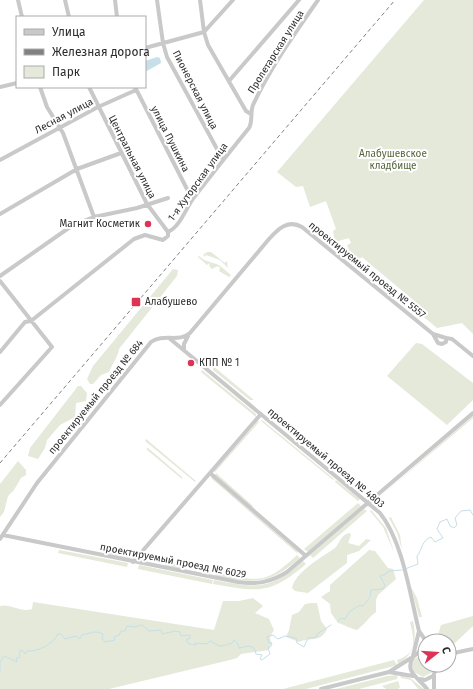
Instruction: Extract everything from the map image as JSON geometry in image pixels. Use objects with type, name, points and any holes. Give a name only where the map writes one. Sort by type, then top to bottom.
[{"type":"street","points":[[18,0],[22,16]]},
{"type":"street","points":[[65,0],[69,16]]},
{"type":"street","points":[[115,0],[117,16]]},
{"type":"street","name":"Пионерская улица","points":[[157,0],[163,43],[172,66],[223,160]]},
{"type":"street","points":[[200,0],[204,32],[208,45],[246,111],[251,114]]},
{"type":"street","points":[[146,48],[204,32],[234,0]]},
{"type":"street","points":[[229,81],[299,0]]},
{"type":"street","name":"Пролетарская улица","points":[[251,114],[253,105],[265,83],[318,0]]},
{"type":"street","points":[[0,87],[16,82]]},
{"type":"street","points":[[40,88],[47,107],[60,128],[77,169],[94,217]]},
{"type":"street","name":"Центральная улица","points":[[89,88],[147,204],[168,232]]},
{"type":"street","name":"Лесная улица","points":[[0,160],[98,107],[135,89]]},
{"type":"street","name":"улица Пушкина","points":[[135,89],[189,193],[194,197]]},
{"type":"street","name":"1-я Хуторская улица","points":[[31,320],[134,238],[145,235],[163,240],[168,236],[168,232],[173,230],[194,197],[249,128],[251,114]]},
{"type":"street","points":[[0,214],[77,169],[121,153]]},
{"type":"street","points":[[0,276],[73,225],[94,217],[168,198]]},
{"type":"street","name":"проектируемый проезд № 5557","points":[[190,333],[277,231],[289,224],[298,225],[308,232],[433,334],[446,338],[446,342],[440,344],[433,334]]},
{"type":"street","points":[[0,281],[52,347],[0,406]]},
{"type":"street","points":[[0,352],[25,322],[31,320]]},
{"type":"street","points":[[184,350],[184,341],[190,333]]},
{"type":"street","name":"проектируемый проезд № 684","points":[[1,537],[18,509],[50,466],[147,348],[156,339],[184,337],[190,333]]},
{"type":"street","name":"проектируемый проезд № 4803","points":[[169,338],[380,513],[390,527],[399,553],[419,631],[412,658]]},
{"type":"street","points":[[446,338],[452,339],[473,356]]},
{"type":"street","name":"проектируемый проезд № 6029","points":[[1,537],[254,584],[266,582],[281,576],[306,556],[473,413]]},
{"type":"street","points":[[133,562],[261,414]]},
{"type":"street","points":[[210,473],[306,556]]},
{"type":"street","points":[[457,653],[473,649]]},
{"type":"street","points":[[322,689],[389,672],[417,654]]},
{"type":"street","points":[[412,658],[410,668],[414,676]]},
{"type":"street","points":[[389,672],[414,676],[419,679],[427,689]]},
{"type":"street","points":[[419,679],[428,679],[434,674]]},
{"type":"street","points":[[434,674],[434,689]]},
{"type":"green space","name":"Алабушевское кладбище","points":[[424,0],[473,0],[473,334],[462,323],[437,328],[414,309],[418,304],[362,257],[354,263],[347,245],[351,243],[349,238],[335,242],[333,231],[336,229],[326,201],[310,207],[303,186],[296,187],[277,172]]},
{"type":"green space","points":[[207,252],[211,252],[225,263],[227,261],[228,268],[220,260],[206,255],[205,257],[203,255]]},
{"type":"green space","points":[[199,256],[204,260],[219,265],[231,275],[229,277],[219,271],[220,268],[218,266],[212,269],[209,266],[210,263],[207,265],[198,257]]},
{"type":"green space","points":[[173,269],[178,270],[177,276],[119,349],[109,372],[101,375],[93,384],[90,384],[87,379],[93,366]]},
{"type":"green space","points":[[416,343],[422,344],[473,383],[473,400],[447,425],[387,376]]},
{"type":"green space","points":[[213,366],[254,400],[250,400],[213,370]]},
{"type":"green space","points":[[202,370],[256,414],[256,417],[201,372]]},
{"type":"green space","points":[[78,386],[81,386],[87,393],[86,401],[76,403],[75,417],[60,425],[47,440],[45,448],[38,459],[28,456],[30,448]]},
{"type":"green space","points":[[269,412],[341,471],[339,473],[267,414]]},
{"type":"green space","points":[[473,416],[473,418],[377,499]]},
{"type":"green space","points":[[262,420],[334,479],[333,480],[261,421]]},
{"type":"green space","points":[[258,421],[259,422],[215,472],[214,471]]},
{"type":"green space","points":[[146,439],[196,481],[195,482],[145,441]]},
{"type":"green space","points":[[148,448],[182,477],[182,479],[146,449]]},
{"type":"green space","points":[[18,461],[26,470],[26,475],[21,478],[14,490],[8,496],[4,512],[0,517],[0,484]]},
{"type":"green space","points":[[342,472],[367,493],[366,495],[340,474]]},
{"type":"green space","points":[[216,473],[253,506],[252,507],[215,475]]},
{"type":"green space","points":[[212,477],[298,552],[297,553],[211,478]]},
{"type":"green space","points":[[336,480],[360,499],[358,501],[335,482]]},
{"type":"green space","points":[[358,503],[361,506],[308,552],[304,549]]},
{"type":"green space","points":[[364,509],[367,511],[313,558],[310,555]]},
{"type":"green space","points":[[371,510],[386,528],[394,552],[383,527],[370,511]]},
{"type":"green space","points":[[391,517],[400,535],[402,550],[397,533],[389,518]]},
{"type":"green space","points":[[350,533],[351,535],[348,543],[359,546],[366,539],[371,540],[359,551],[347,555],[347,563],[308,593],[295,591],[292,588],[294,582],[303,571],[316,560],[335,548],[345,535]]},
{"type":"green space","points":[[59,550],[128,563],[127,567],[58,553]]},
{"type":"green space","points":[[369,550],[375,551],[388,568],[393,569],[396,579],[378,595],[376,600],[376,612],[357,630],[338,623],[331,613],[330,604],[321,597],[330,591],[330,585]]},
{"type":"green space","points":[[109,551],[132,556],[129,559],[109,554]]},
{"type":"green space","points":[[297,555],[300,558],[279,574],[269,578],[251,581],[215,576],[216,572],[251,579],[268,576],[286,565]]},
{"type":"green space","points":[[303,561],[306,564],[294,574],[273,586],[263,589],[241,589],[213,584],[214,580],[241,585],[262,585],[281,578]]},
{"type":"green space","points":[[165,562],[186,566],[185,569],[165,566]]},
{"type":"green space","points":[[139,565],[213,580],[212,584],[138,569]]},
{"type":"green space","points":[[411,587],[417,598],[422,617],[419,617]]},
{"type":"green space","points":[[253,598],[263,606],[255,613],[269,619],[274,630],[270,637],[271,644],[269,650],[241,654],[237,658],[230,660],[109,689],[0,689],[0,606],[4,605],[28,610],[32,609],[33,602],[214,630],[223,601],[239,601]]},
{"type":"green space","points":[[317,603],[321,621],[327,629],[322,636],[299,642],[286,637],[292,615],[299,612],[305,604]]},
{"type":"green space","points":[[473,616],[473,626],[457,641],[457,633],[439,633],[441,625]]},
{"type":"green space","points":[[413,621],[415,634],[413,646],[408,656],[398,664],[397,660],[408,654],[413,645],[413,635],[410,622]]},
{"type":"green space","points":[[417,658],[417,673],[431,673],[423,677],[414,672],[412,665],[414,659]]},
{"type":"green space","points":[[394,660],[397,665],[306,689],[283,689]]},
{"type":"green space","points":[[398,675],[397,679],[359,689],[336,689],[387,676]]},
{"type":"green space","points":[[400,675],[410,678],[424,689],[418,689],[411,680],[401,678]]},
{"type":"green space","points":[[398,681],[400,687],[398,689],[386,689],[382,686]]},
{"type":"water","points":[[157,57],[160,58],[161,63],[146,71],[146,61]]},
{"type":"waterway","points":[[405,569],[418,564],[417,556],[425,541],[431,537],[435,542],[443,538],[437,529],[440,522],[447,519],[450,526],[454,528],[457,525],[455,518],[461,511],[470,510],[473,515]]},
{"type":"waterway","points":[[338,621],[341,618],[345,619],[349,612],[360,605],[363,606],[370,597],[371,590],[383,589],[385,585],[380,576],[381,575],[384,575],[389,571],[402,570]]},
{"type":"waterway","points":[[0,671],[0,662],[4,656],[17,662],[16,658],[19,658],[20,651],[22,650],[25,654],[27,651],[40,649],[53,641],[58,634],[61,634],[65,639],[76,636],[80,639],[82,635],[98,632],[103,634],[102,638],[105,642],[115,640],[114,637],[119,635],[121,631],[125,631],[127,626],[134,627],[142,625],[149,631],[161,630],[162,634],[175,631],[180,632],[181,636],[190,635],[190,638],[186,640],[189,644],[207,644],[210,641],[222,646],[232,643],[234,640],[238,644],[239,648],[249,646],[254,648],[256,654],[262,655],[260,659],[262,660],[270,654],[268,648],[272,645],[271,642],[269,643],[267,637],[273,635],[278,639],[285,636],[296,638],[297,643],[304,647],[308,638],[317,637],[317,634],[331,625]]},
{"type":"railway","points":[[0,463],[395,0]]},
{"type":"place","name":"Магнит Косметик","points":[[148,224]]},
{"type":"place","name":"Алабушево","points":[[136,302]]},
{"type":"place","name":"КПП № 1","points":[[191,363]]}]
